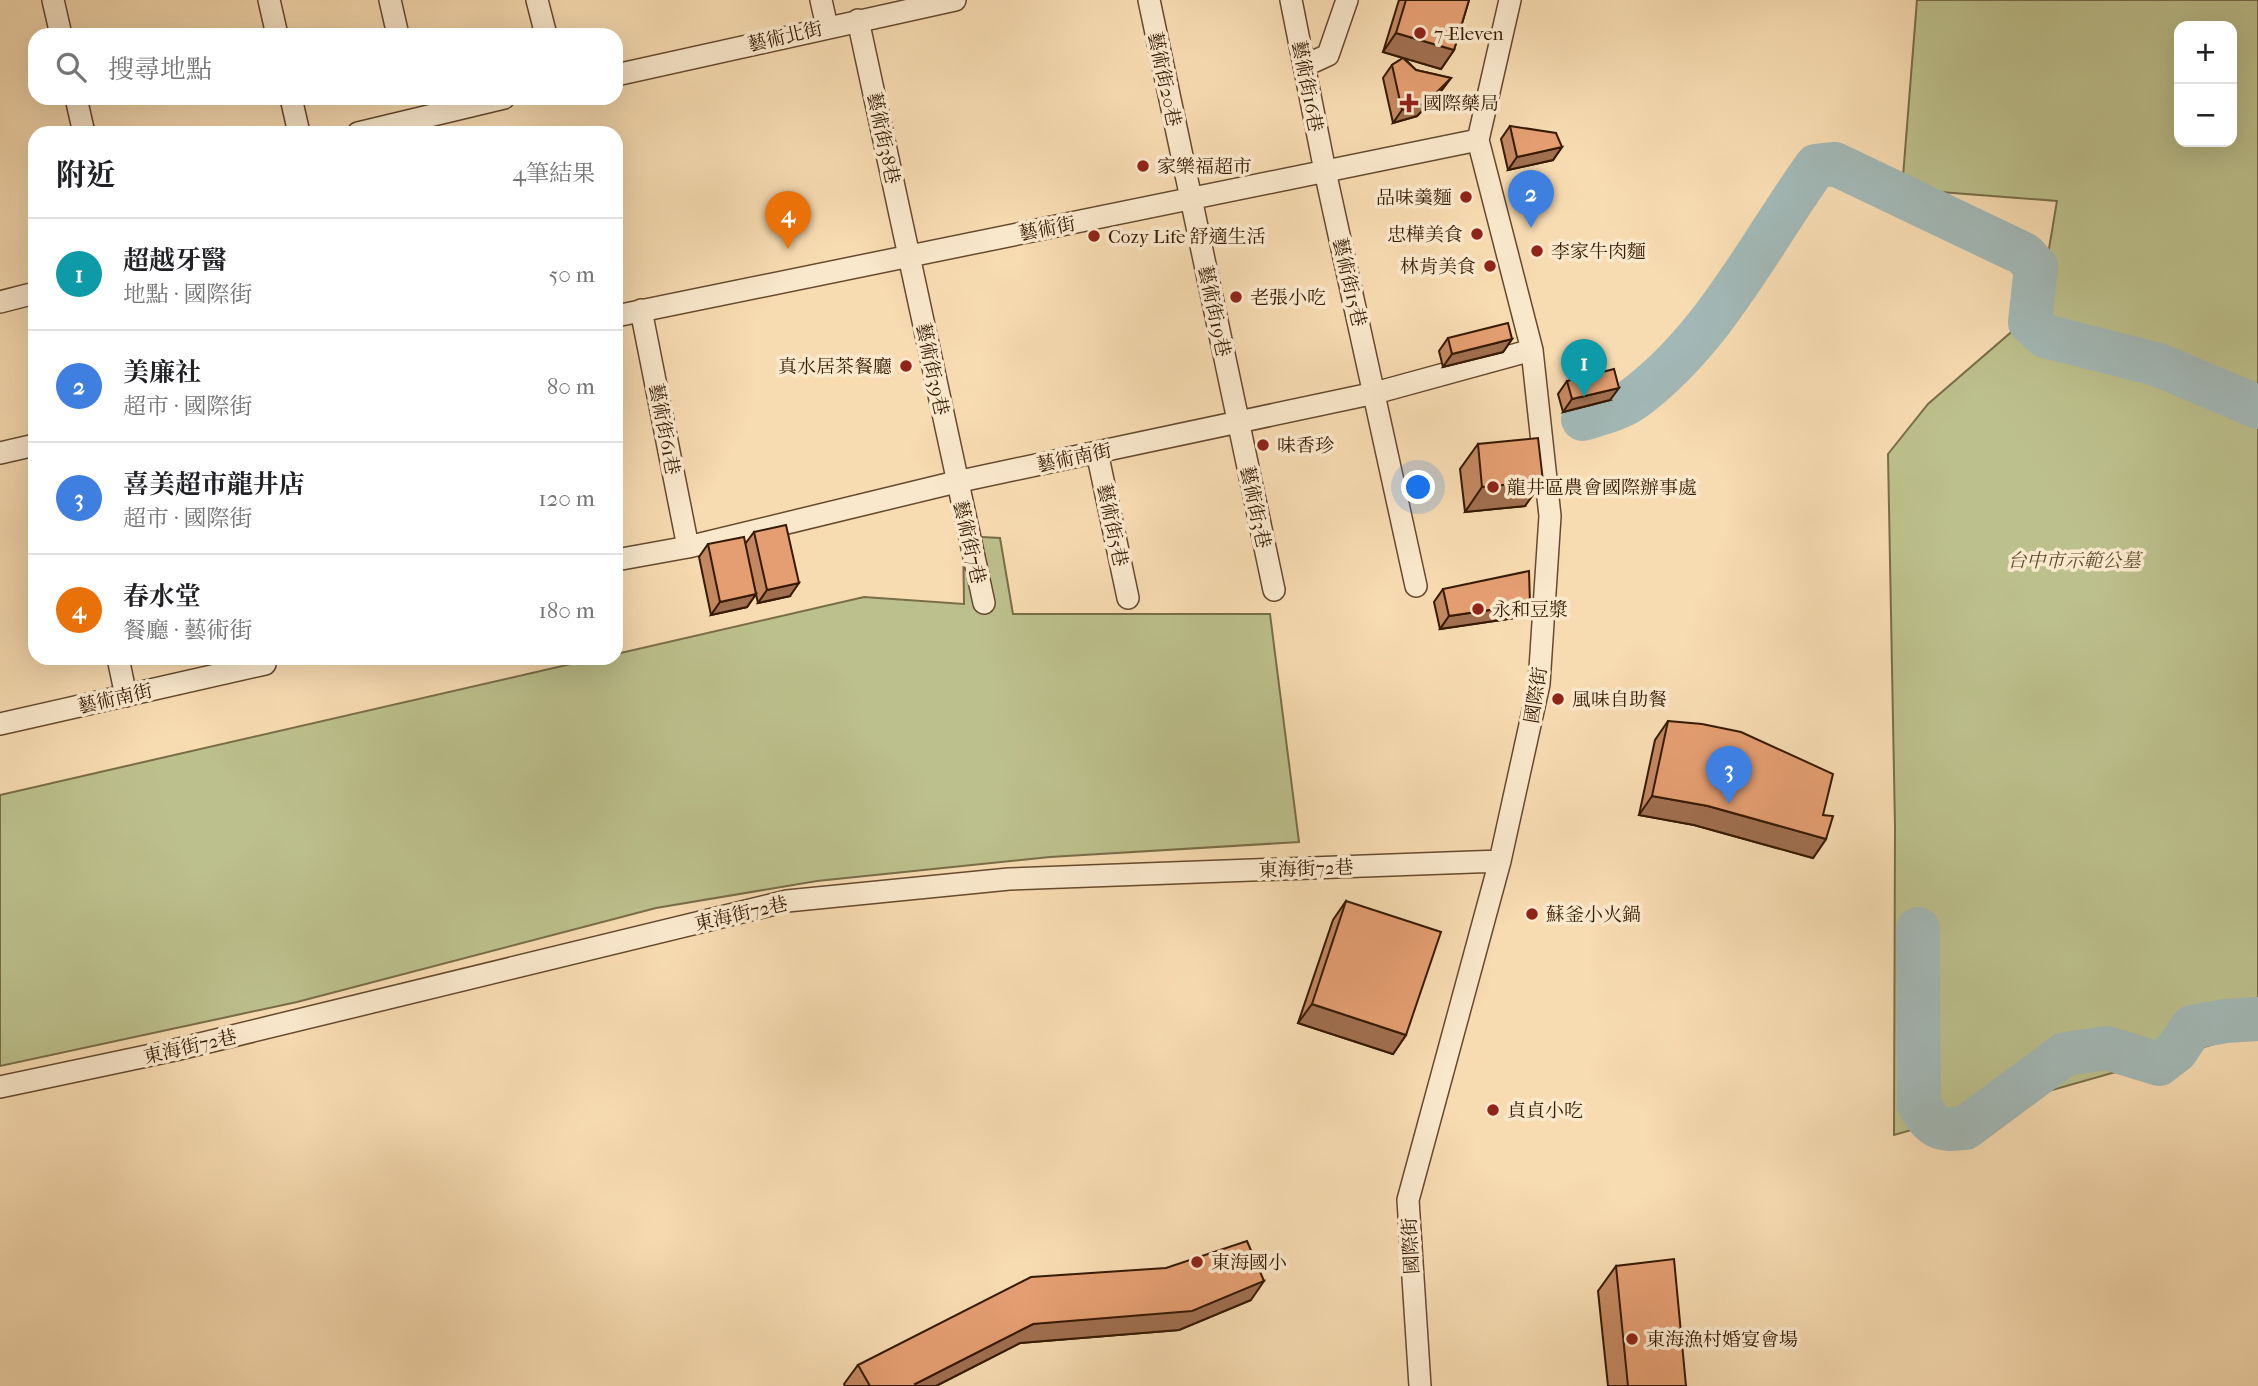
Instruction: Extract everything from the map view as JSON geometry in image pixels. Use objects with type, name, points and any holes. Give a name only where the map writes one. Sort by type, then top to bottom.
[{"type":"street","points":[[53,0],[60,28]]},
{"type":"street","points":[[269,0],[275,28]]},
{"type":"street","points":[[390,0],[396,28]]},
{"type":"street","points":[[537,0],[543,28]]},
{"type":"street","points":[[821,0],[827,27]]},
{"type":"street","name":"藝術北街","points":[[623,73],[956,0]]},
{"type":"street","name":"藝術街20巷","points":[[1149,0],[1191,199]]},
{"type":"street","name":"藝術街16巷","points":[[1291,0],[1325,171]]},
{"type":"street","points":[[1304,66],[1328,55],[1347,0]]},
{"type":"street","name":"國際街","points":[[1420,1386],[1408,1200],[1500,861],[1539,684],[1550,516],[1532,350],[1478,140],[1510,0]]},
{"type":"street","name":"藝術街38巷","points":[[858,20],[910,256]]},
{"type":"street","points":[[78,105],[83,126]]},
{"type":"street","points":[[293,105],[297,126]]},
{"type":"street","points":[[374,126],[414,108],[441,105]]},
{"type":"street","name":"藝術街","points":[[623,314],[1478,140]]},
{"type":"street","name":"藝術街15巷","points":[[1325,171],[1416,586]]},
{"type":"street","name":"藝術街19巷","points":[[1191,199],[1238,424]]},
{"type":"street","name":"藝術街39巷","points":[[910,256],[956,482]]},
{"type":"street","points":[[0,302],[28,295]]},
{"type":"street","name":"藝術街61巷","points":[[641,310],[688,547]]},
{"type":"street","name":"藝術南街","points":[[623,559],[688,547],[956,482],[1375,393],[1532,350]]},
{"type":"street","name":"藝術街3巷","points":[[1238,424],[1274,590]]},
{"type":"street","points":[[0,453],[28,447]]},
{"type":"street","name":"藝術街5巷","points":[[1097,452],[1128,598]]},
{"type":"street","name":"藝術街7巷","points":[[956,482],[984,603]]},
{"type":"street","points":[[119,665],[126,696]]},
{"type":"street","name":"藝術南街","points":[[0,723],[257,665]]},
{"type":"street","name":"東海街72巷","points":[[0,1087],[175,1050],[787,901],[1009,879],[1500,861]]},
{"type":"green space","name":"台中市示範公墓","points":[[1917,0],[2258,0],[2258,1034],[2239,1037],[1894,1135],[1895,827],[1888,454],[1928,404],[2039,308],[2057,201],[1902,189]]},
{"type":"green space","points":[[963,536],[1000,538],[1013,614],[1270,614],[1299,842],[1050,857],[817,881],[656,908],[297,1002],[0,1066],[0,795],[566,665],[623,665],[623,652],[864,597],[964,604]]},
{"type":"building","points":[[1406,0],[1469,0],[1454,50],[1396,33]]},
{"type":"building","points":[[1403,58],[1416,70],[1451,78],[1426,103],[1402,110],[1392,65]]},
{"type":"building","points":[[1510,126],[1556,133],[1562,147],[1517,157]]},
{"type":"building","points":[[1508,323],[1512,339],[1452,354],[1448,338]]},
{"type":"building","points":[[1614,369],[1619,388],[1572,399],[1567,381]]},
{"type":"building","points":[[1538,438],[1543,481],[1482,487],[1478,444]]},
{"type":"building","points":[[786,525],[799,583],[767,590],[754,532]]},
{"type":"building","points":[[744,537],[756,594],[720,602],[708,544]]},
{"type":"building","points":[[1529,571],[1530,604],[1449,616],[1443,589]]},
{"type":"building","points":[[1668,721],[1741,732],[1833,774],[1823,815],[1833,816],[1826,839],[1708,806],[1652,796]]},
{"type":"building","points":[[1346,901],[1441,932],[1406,1035],[1312,1004]]},
{"type":"building","points":[[1247,1241],[1264,1281],[1192,1311],[1033,1324],[915,1384],[917,1386],[870,1386],[858,1365],[1031,1277],[1166,1268]]},
{"type":"building","points":[[1674,1259],[1686,1386],[1628,1386],[1616,1266]]},
{"type":"waterway","points":[[1583,419],[1627,403],[1661,376],[1711,320],[1816,166],[1835,164],[2024,254],[2036,267],[2030,322],[2045,336],[2159,365],[2258,407]]},
{"type":"waterway","points":[[1918,929],[1919,1105],[1928,1119],[1943,1128],[1965,1128],[2065,1054],[2107,1048],[2159,1064],[2176,1051],[2192,1027],[2258,1019]]},
{"type":"place","name":"7-Eleven","points":[[1420,33]]},
{"type":"place","name":"國際藥局","points":[[1409,103]]},
{"type":"place","name":"家樂福超市","points":[[1143,166]]},
{"type":"place","name":"品味羹麵","points":[[1466,197]]},
{"type":"place","name":"美廉社","points":[[1531,228]]},
{"type":"place","name":"忠樺美食","points":[[1477,234]]},
{"type":"place","name":"Cozy Life 舒適生活","points":[[1094,236]]},
{"type":"place","name":"春水堂","points":[[788,249]]},
{"type":"place","name":"李家牛肉麵","points":[[1537,251]]},
{"type":"place","name":"林肯美食","points":[[1490,266]]},
{"type":"place","name":"老張小吃","points":[[1236,297]]},
{"type":"place","name":"真水居茶餐廳","points":[[906,366]]},
{"type":"place","name":"超越牙醫","points":[[1584,397]]},
{"type":"place","name":"味香珍","points":[[1263,445]]},
{"type":"place","name":"龍井區農會國際辦事處","points":[[1493,487]]},
{"type":"place","name":"永和豆漿","points":[[1478,609]]},
{"type":"place","name":"風味自助餐","points":[[1558,699]]},
{"type":"place","name":"喜美超市龍井店","points":[[1729,804]]},
{"type":"place","name":"蘇釜小火鍋","points":[[1532,914]]},
{"type":"place","name":"貞貞小吃","points":[[1493,1110]]},
{"type":"place","name":"東海國小","points":[[1197,1262]]},
{"type":"place","name":"東海漁村婚宴會場","points":[[1632,1339]]}]
